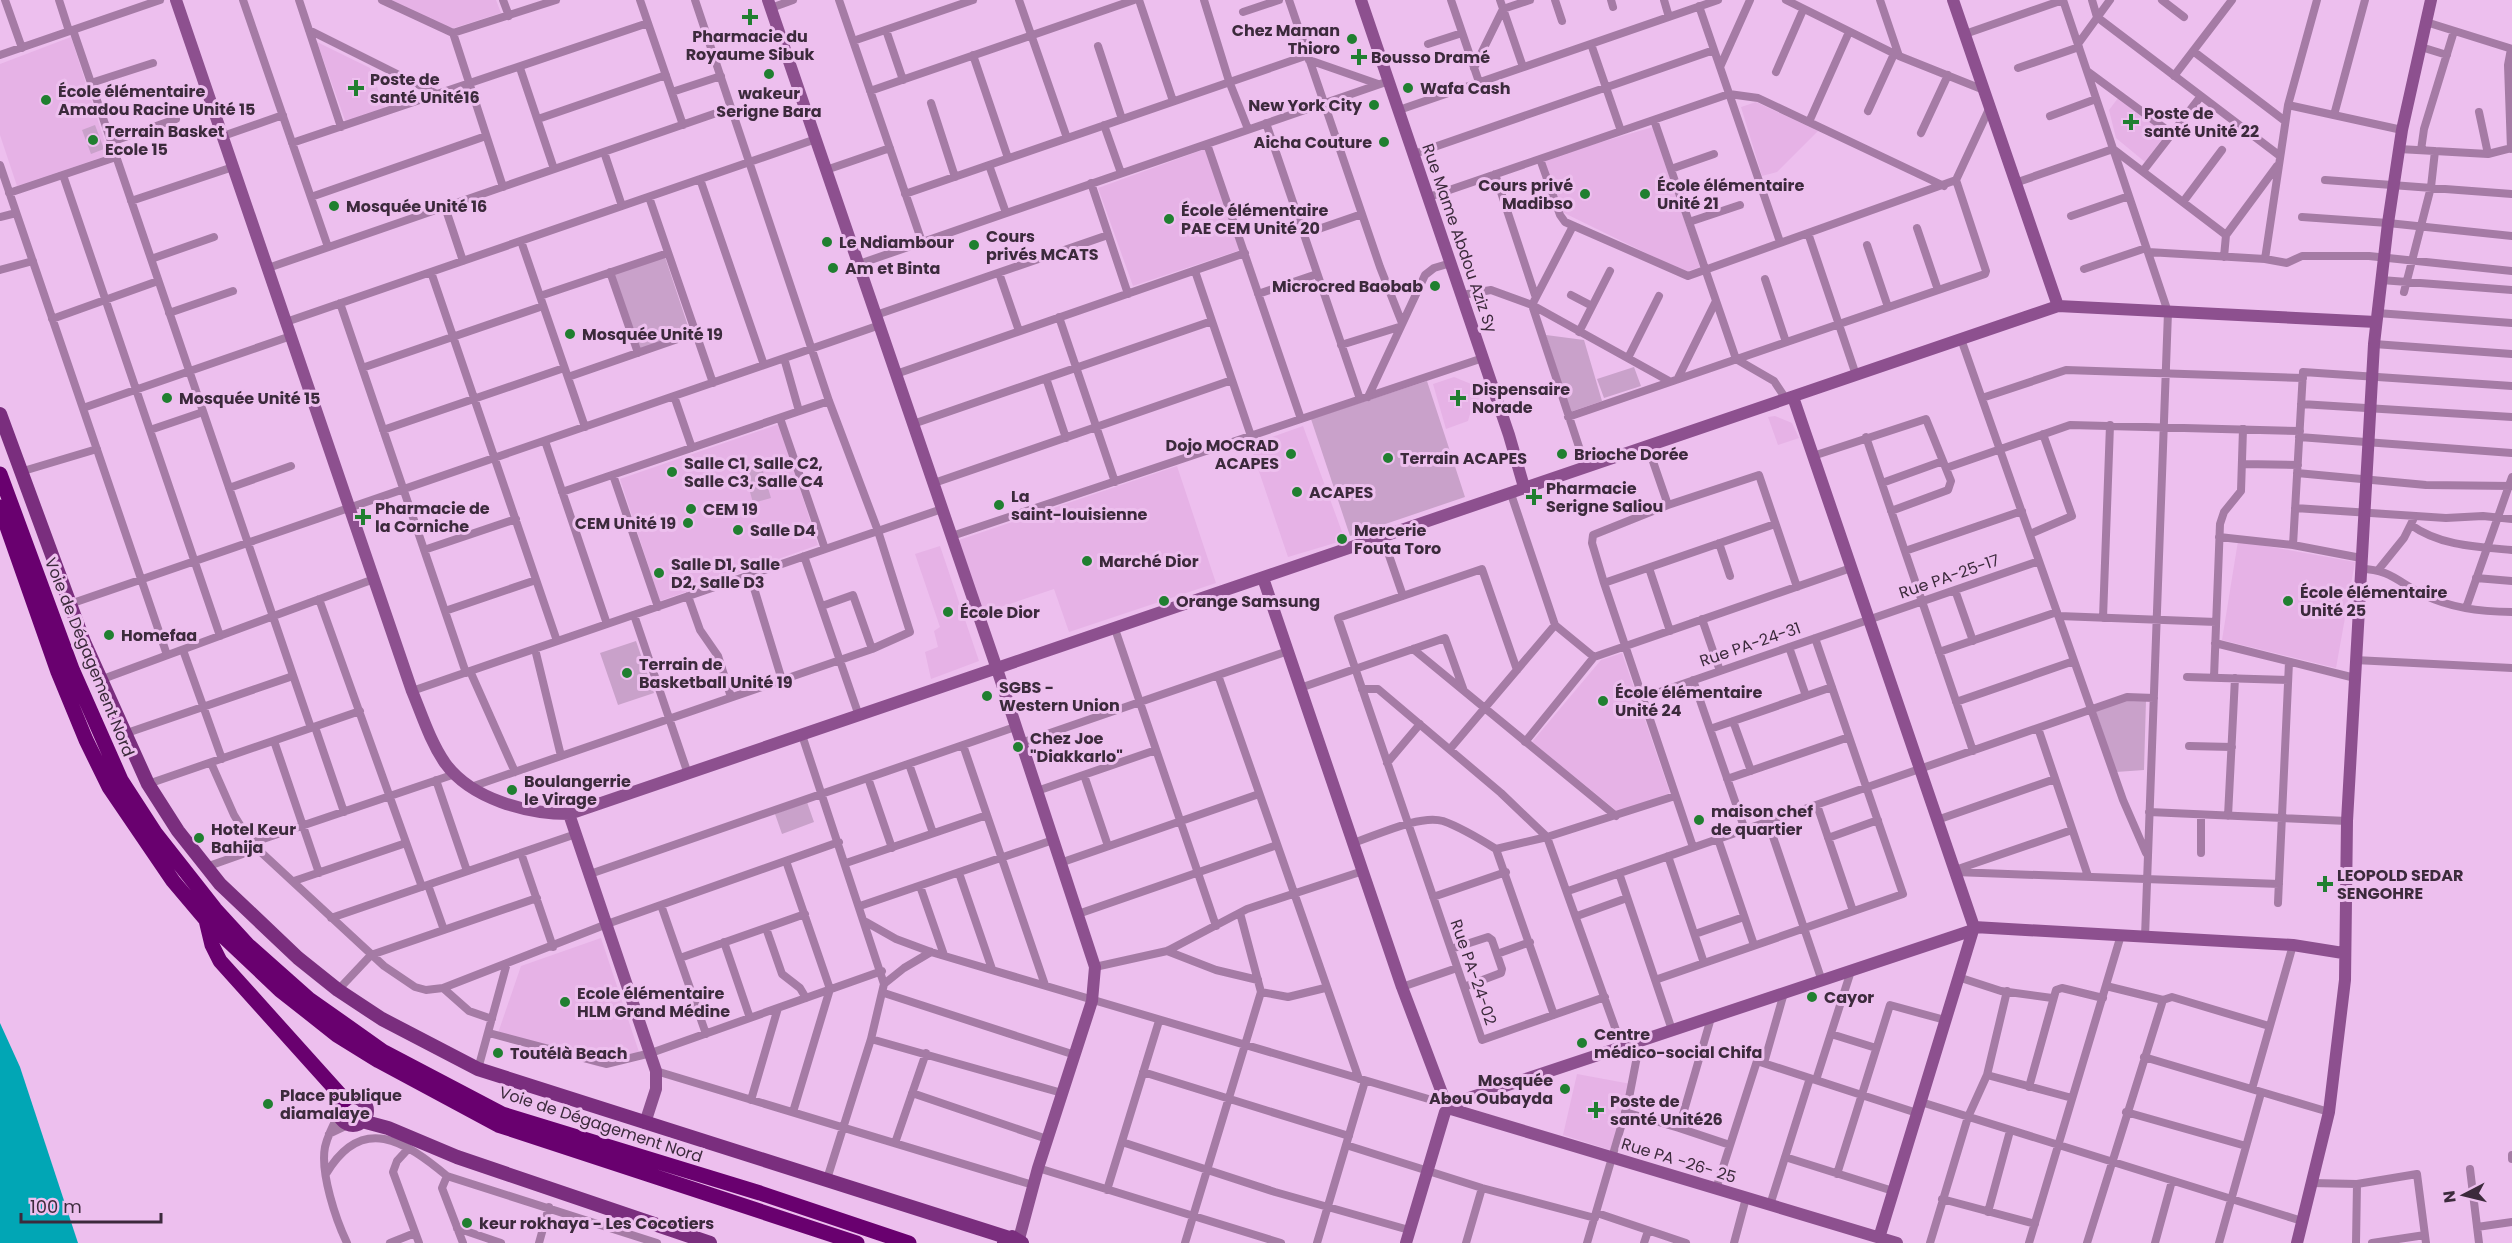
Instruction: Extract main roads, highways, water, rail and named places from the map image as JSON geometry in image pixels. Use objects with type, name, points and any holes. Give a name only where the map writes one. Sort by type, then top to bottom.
[{"type":"highway","name":"Voie de Dégagement Nord","points":[[0,474],[72,669],[99,736],[121,780],[156,834],[199,891],[248,945],[309,999],[384,1052],[502,1114],[760,1193],[909,1243]]},
{"type":"highway","name":"Voie de Dégagement Nord","points":[[0,507],[58,672],[86,740],[109,787],[173,881],[206,920],[280,990],[337,1035],[379,1061],[498,1125],[857,1243]]},
{"type":"highway","points":[[206,920],[212,945],[220,961],[342,1106]]},
{"type":"main road","points":[[0,414],[100,680],[148,784],[178,831],[206,867],[227,891],[298,958],[338,990],[382,1019],[478,1069],[827,1179],[988,1231],[1011,1241]]},
{"type":"main road","points":[[388,1128],[357,1098],[342,1106],[343,1120],[388,1128],[457,1157],[710,1243]]},
{"type":"main road","points":[[356,1123],[367,1114],[366,1106]]},
{"type":"place","name":"Pharmacie du Royaume Sibuk","points":[[750,17]]},
{"type":"place","name":"Chez Maman Thioro","points":[[1352,39]]},
{"type":"place","name":"Bousso Dramé","points":[[1359,57]]},
{"type":"place","name":"wakeur Serigne Bara","points":[[769,74]]},
{"type":"place","name":"Poste de santé Unité16","points":[[356,88]]},
{"type":"place","name":"Wafa Cash","points":[[1408,88]]},
{"type":"place","name":"École élémentaire Amadou Racine Unité 15","points":[[46,100]]},
{"type":"place","name":"New York City","points":[[1374,105]]},
{"type":"place","name":"Poste de santé Unité 22","points":[[2131,122]]},
{"type":"place","name":"Terrain Basket Ecole 15","points":[[93,140]]},
{"type":"place","name":"Aicha Couture","points":[[1384,142]]},
{"type":"place","name":"Cours privé Madibso","points":[[1585,194]]},
{"type":"place","name":"École élémentaire Unité 21","points":[[1645,194]]},
{"type":"place","name":"Mosquée Unité 16","points":[[334,206]]},
{"type":"place","name":"École élémentaire PAE CEM Unité 20","points":[[1169,219]]},
{"type":"place","name":"Le Ndiambour","points":[[827,242]]},
{"type":"place","name":"Cours privés MCATS","points":[[974,245]]},
{"type":"place","name":"Am et Binta","points":[[833,268]]},
{"type":"place","name":"Microcred Baobab","points":[[1435,286]]},
{"type":"place","name":"Mosquée Unité 19","points":[[570,334]]},
{"type":"place","name":"Mosquée Unité 15","points":[[167,398]]},
{"type":"place","name":"Dispensaire Norade","points":[[1458,398]]},
{"type":"place","name":"Dojo MOCRAD ACAPES","points":[[1291,454]]},
{"type":"place","name":"Brioche Dorée","points":[[1562,454]]},
{"type":"place","name":"Terrain ACAPES","points":[[1388,458]]},
{"type":"place","name":"Salle C1, Salle C2, Salle C3, Salle C4","points":[[672,472]]},
{"type":"place","name":"ACAPES","points":[[1297,492]]},
{"type":"place","name":"Pharmacie Serigne Saliou","points":[[1534,497]]},
{"type":"place","name":"La saint-louisienne","points":[[999,505]]},
{"type":"place","name":"CEM 19","points":[[691,509]]},
{"type":"place","name":"Pharmacie de la Corniche","points":[[363,517]]},
{"type":"place","name":"CEM Unité 19","points":[[688,523]]},
{"type":"place","name":"Salle D4","points":[[738,530]]},
{"type":"place","name":"Mercerie Fouta Toro","points":[[1342,539]]},
{"type":"place","name":"Marché Dior","points":[[1087,561]]},
{"type":"place","name":"Salle D1, Salle D2, Salle D3","points":[[659,573]]},
{"type":"place","name":"Orange Samsung","points":[[1164,601]]},
{"type":"place","name":"École élémentaire Unité 25","points":[[2288,601]]},
{"type":"place","name":"École Dior","points":[[948,612]]},
{"type":"place","name":"Homefaa","points":[[109,635]]},
{"type":"place","name":"Terrain de Basketball Unité 19","points":[[627,673]]},
{"type":"place","name":"SGBS - Western Union","points":[[987,696]]},
{"type":"place","name":"École élémentaire Unité 24","points":[[1603,701]]},
{"type":"place","name":"Chez Joe \"Diakkarlo\"","points":[[1018,747]]},
{"type":"place","name":"Boulangerrie le Virage","points":[[512,790]]},
{"type":"place","name":"maison chef de quartier","points":[[1699,820]]},
{"type":"place","name":"Hotel Keur Bahija","points":[[199,838]]},
{"type":"place","name":"LEOPOLD SEDAR SENGOHRE","points":[[2325,884]]},
{"type":"place","name":"Cayor","points":[[1812,997]]},
{"type":"place","name":"Ecole élémentaire HLM Grand Médine","points":[[565,1002]]},
{"type":"place","name":"Centre médico-social Chifa","points":[[1582,1043]]},
{"type":"place","name":"Toutélà Beach","points":[[498,1053]]},
{"type":"place","name":"Mosquée Abou Oubayda","points":[[1565,1089]]},
{"type":"place","name":"Place publique diamalaye","points":[[268,1104]]},
{"type":"place","name":"Poste de santé Unité26","points":[[1596,1110]]},
{"type":"place","name":"keur rokhaya - Les Cocotiers","points":[[467,1223]]}]
